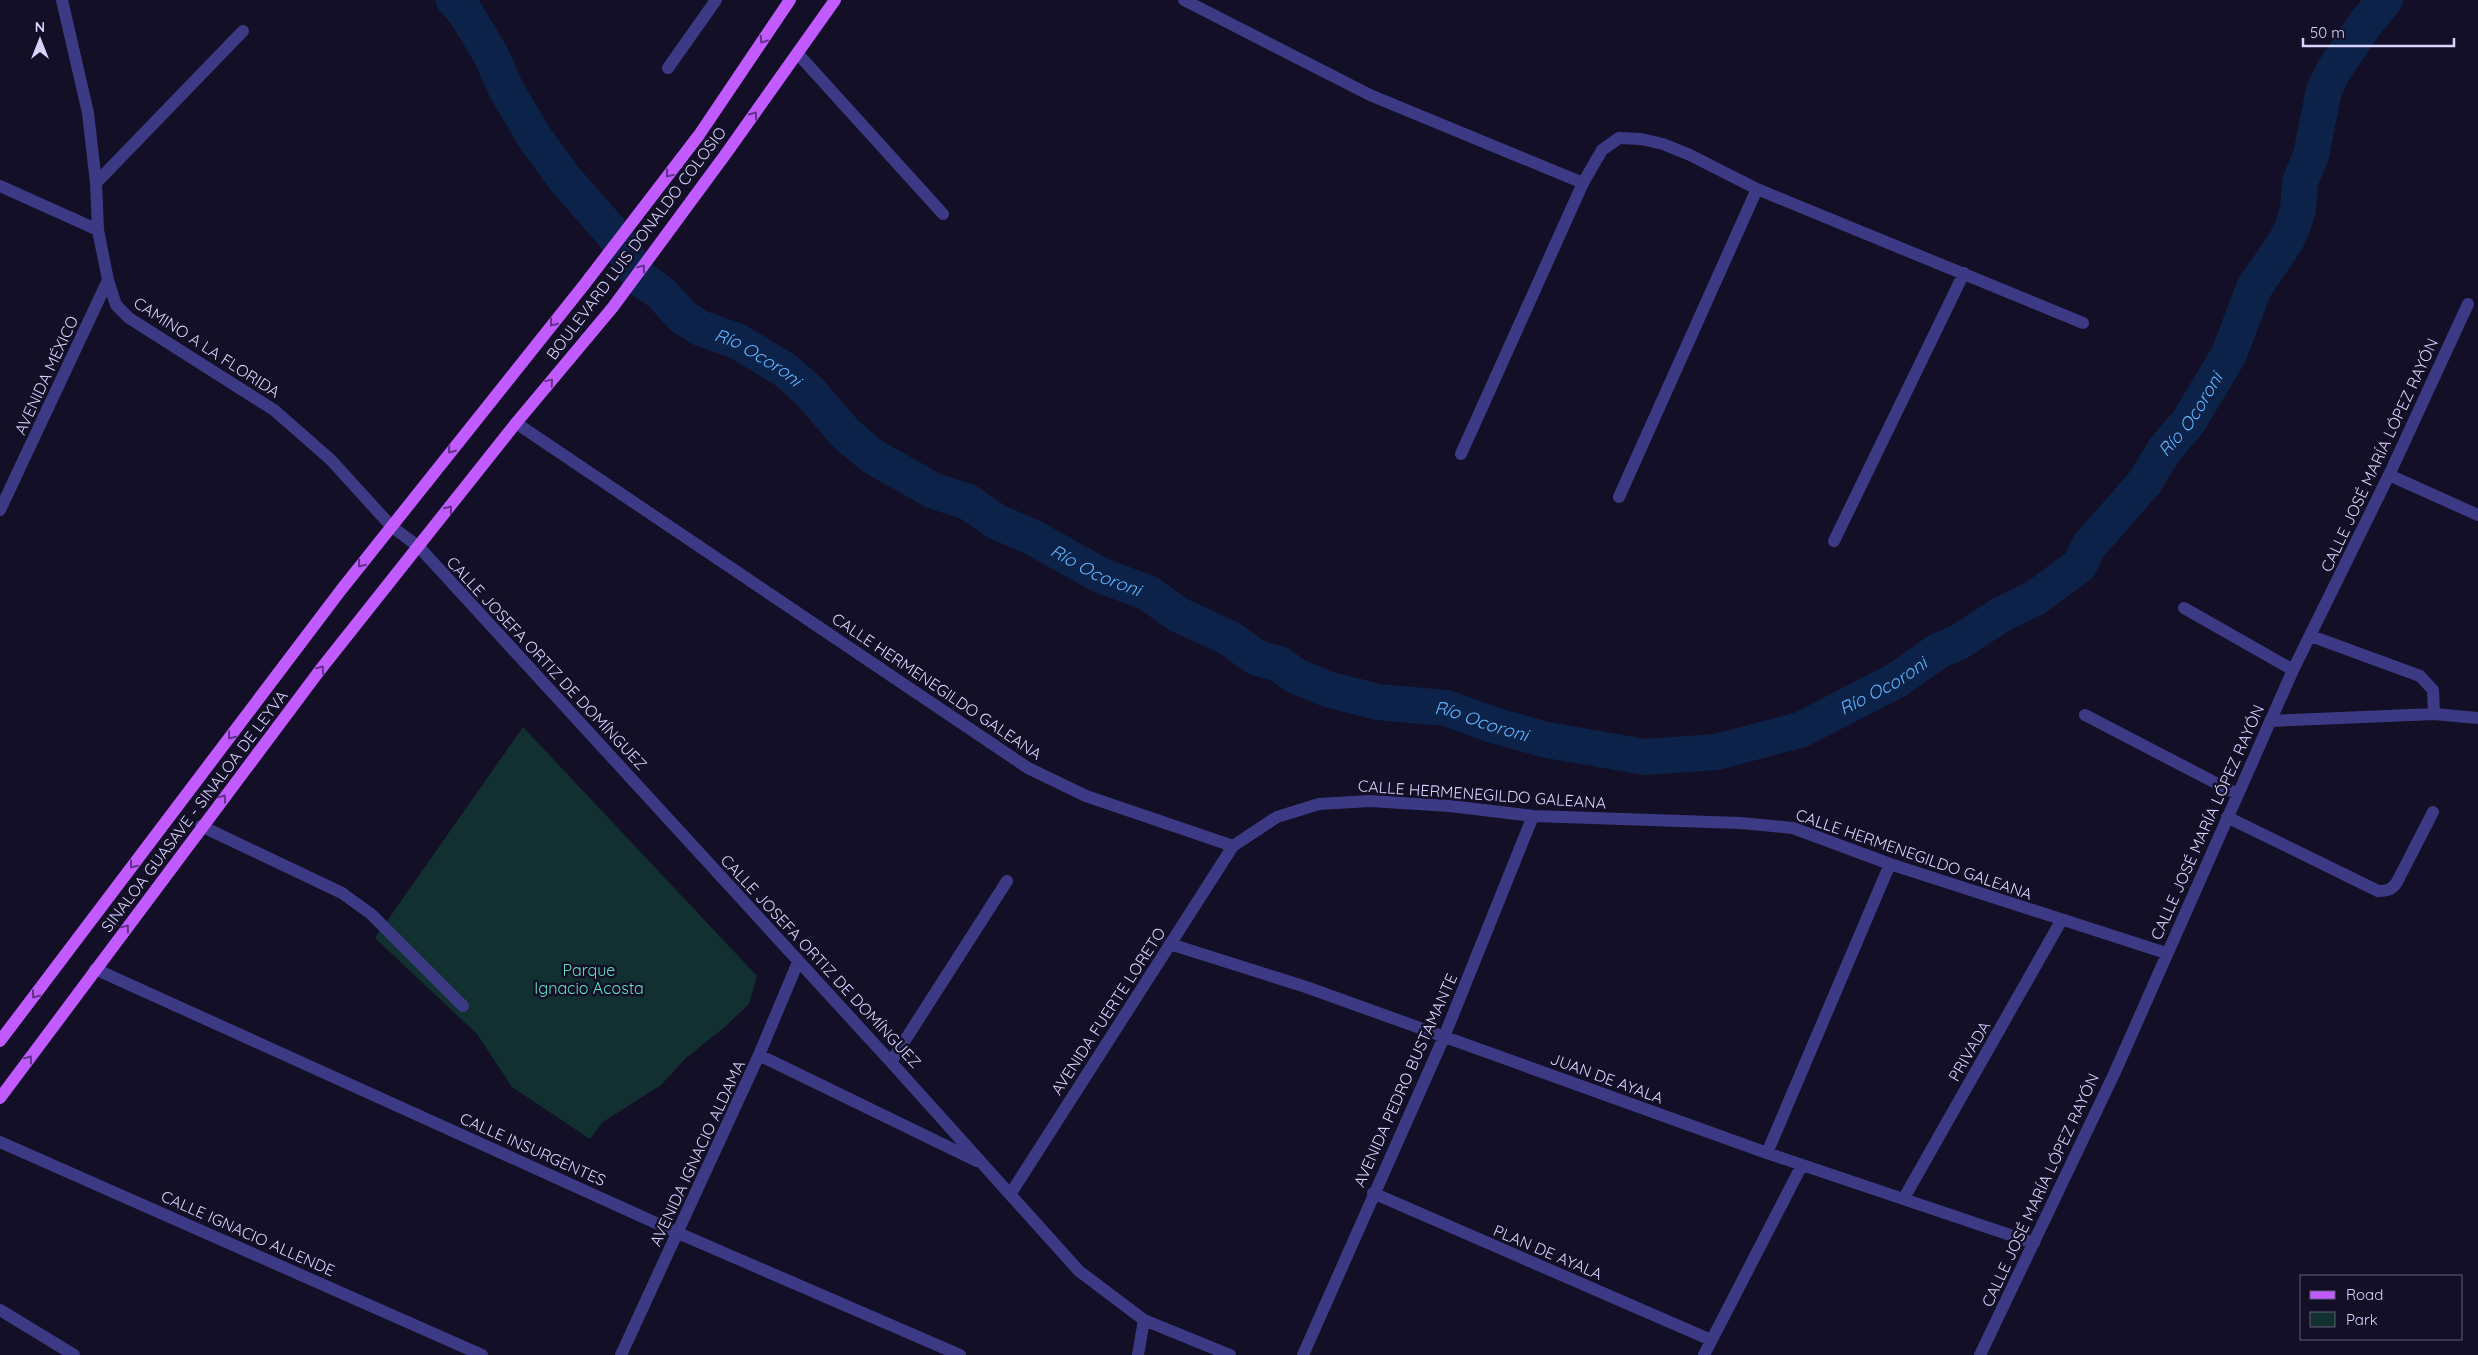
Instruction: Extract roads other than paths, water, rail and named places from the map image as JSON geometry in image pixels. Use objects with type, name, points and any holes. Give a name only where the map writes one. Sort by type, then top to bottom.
[{"type":"main road","name":"BOULEVARD LUIS DONALDO COLOSIO","points":[[391,526],[584,285],[699,135],[790,0]]},
{"type":"main road","name":"BOULEVARD LUIS DONALDO COLOSIO","points":[[418,548],[516,423],[613,307],[725,155],[835,0]]},
{"type":"main road","name":"SINALOA GUASAVE - SINALOA DE LEYVA","points":[[0,1041],[391,526]]},
{"type":"main road","name":"SINALOA GUASAVE - SINALOA DE LEYVA","points":[[0,1098],[201,826],[320,670],[418,548]]},
{"type":"street","name":"CAMINO A LA FLORIDA","points":[[62,0],[88,113],[96,184],[98,230],[108,280],[116,305],[129,318],[274,410],[331,460],[391,526],[418,548]]},
{"type":"street","points":[[668,68],[716,0]]},
{"type":"street","points":[[1184,0],[1370,95],[1584,183]]},
{"type":"street","points":[[96,184],[243,31]]},
{"type":"street","points":[[798,54],[943,214]]},
{"type":"street","points":[[1461,454],[1584,183],[1602,150],[1619,138],[1641,139],[1681,151],[1757,190],[2083,323]]},
{"type":"street","points":[[0,186],[98,230]]},
{"type":"street","points":[[1619,497],[1757,190]]},
{"type":"street","points":[[1834,541],[1964,273]]},
{"type":"street","name":"AVENIDA MÉXICO","points":[[0,510],[108,280]]},
{"type":"street","name":"CALLE JOSÉ MARÍA LÓPEZ RAYÓN","points":[[1980,1355],[2115,1072],[2166,953],[2293,670],[2389,475],[2468,304]]},
{"type":"street","name":"CALLE HERMENEGILDO GALEANA","points":[[516,423],[1028,768],[1086,796],[1233,846],[1277,817],[1319,804],[1379,802],[1450,806],[1533,816],[1740,823],[1793,828],[1890,864],[2166,953]]},
{"type":"street","points":[[2389,475],[2478,515]]},
{"type":"street","name":"CALLE JOSEFA ORTIZ DE DOMÍNGUEZ","points":[[418,548],[891,1062],[1079,1271],[1144,1320],[1230,1355]]},
{"type":"street","points":[[2184,608],[2293,670]]},
{"type":"street","points":[[2310,636],[2420,676],[2433,690],[2434,714]]},
{"type":"street","points":[[2270,721],[2434,714],[2478,718]]},
{"type":"street","points":[[2085,715],[2237,794]]},
{"type":"street","points":[[2227,817],[2378,891],[2387,891],[2393,889],[2433,812]]},
{"type":"street","name":"AVENIDA PEDRO BUSTAMANTE","points":[[1302,1355],[1444,1037],[1533,816]]},
{"type":"street","points":[[201,826],[342,893],[370,914],[464,1006]]},
{"type":"street","name":"AVENIDA FUERTE LORETO","points":[[1011,1194],[1233,846]]},
{"type":"street","points":[[1767,1153],[1890,864]]},
{"type":"street","points":[[891,1062],[1007,881]]},
{"type":"street","name":"PRIVADA","points":[[1904,1198],[2062,920]]},
{"type":"street","name":"JUAN DE AYALA","points":[[1170,944],[1306,987],[1767,1153],[2034,1243]]},
{"type":"street","name":"AVENIDA IGNACIO ALDAMA","points":[[621,1355],[759,1056],[798,962]]},
{"type":"street","name":"CALLE INSURGENTES","points":[[95,969],[678,1233],[960,1355]]},
{"type":"street","points":[[759,1056],[984,1164]]},
{"type":"street","name":"CALLE IGNACIO ALLENDE","points":[[0,1142],[478,1353]]},
{"type":"street","points":[[1704,1355],[1802,1165]]},
{"type":"street","name":"PLAN DE AYALA","points":[[1373,1193],[1711,1340]]},
{"type":"street","points":[[0,1310],[74,1355]]},
{"type":"street","points":[[1138,1355],[1144,1320]]},
{"type":"street","points":[[460,1355],[478,1353]]},
{"type":"waterway","name":"Río Ocoroni","points":[[454,0],[465,12],[491,55],[506,89],[533,135],[564,178],[614,235],[640,278],[661,293],[683,317],[700,328],[737,341],[785,370],[810,392],[845,433],[872,456],[934,491],[968,502],[997,522],[1032,537],[1100,575],[1148,593],[1179,615],[1229,638],[1257,658],[1279,664],[1296,676],[1327,689],[1378,702],[1446,708],[1496,726],[1547,740],[1645,757],[1716,752],[1800,730],[1897,680],[1938,651],[1959,642],[2002,614],[2035,598],[2080,565],[2088,547],[2145,482],[2165,449],[2189,421],[2229,354],[2254,288],[2286,241],[2293,226],[2298,209],[2300,182],[2311,155],[2324,90],[2334,70],[2365,24],[2385,0]]},
{"type":"park label","name":"Parque Ignacio Acosta","points":[[589,979]]}]
